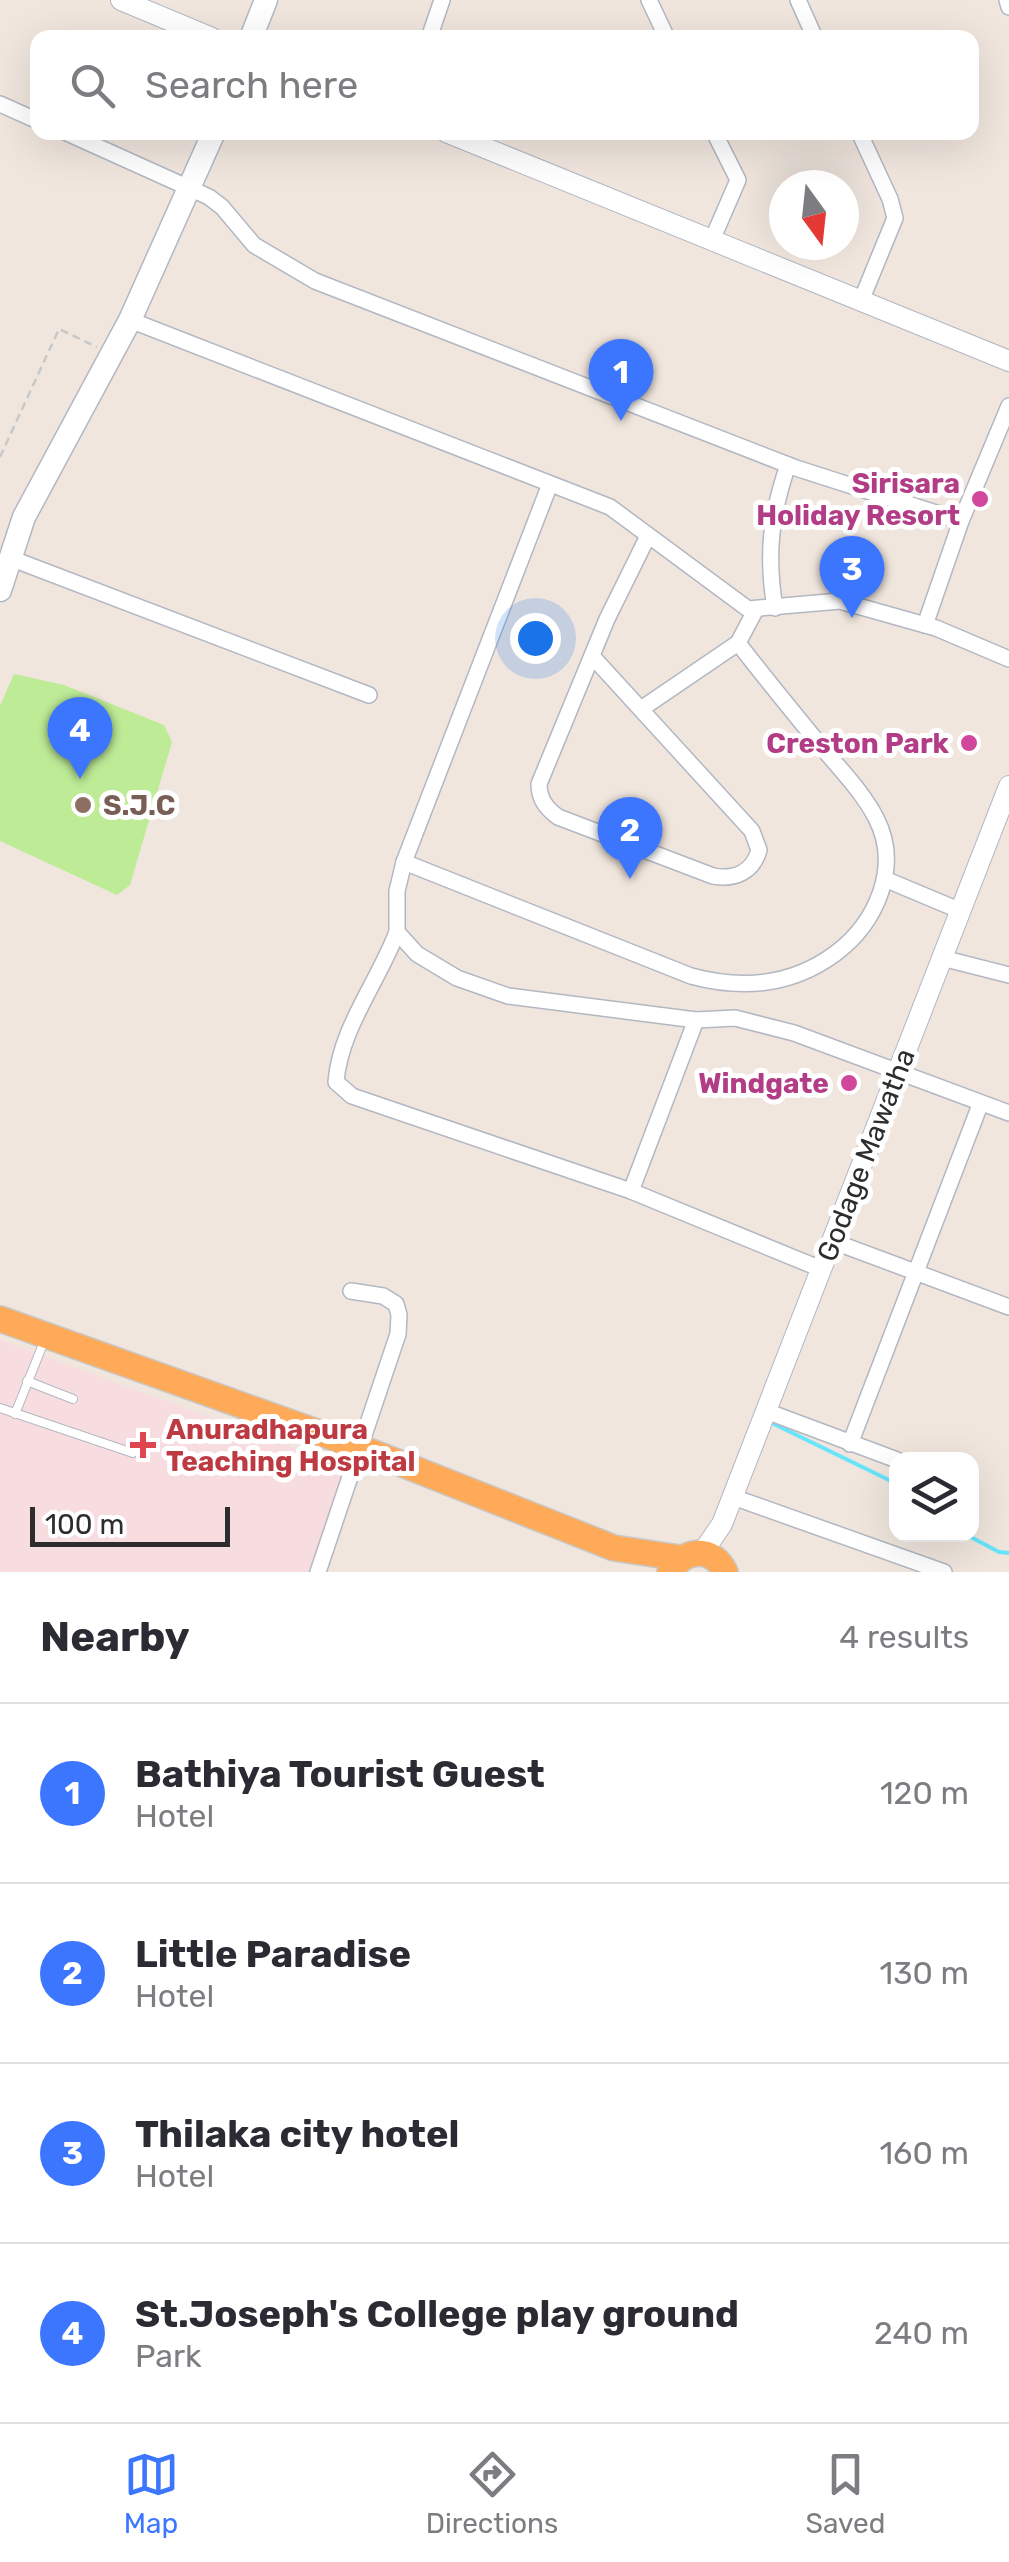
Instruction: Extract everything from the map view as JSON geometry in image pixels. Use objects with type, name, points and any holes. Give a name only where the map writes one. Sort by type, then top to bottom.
[{"type":"highway","points":[[0,1318],[359,1447],[614,1548],[699,1564]]},
{"type":"highway","points":[[614,1548],[646,1572]]},
{"type":"main road","points":[[255,30],[266,0]]},
{"type":"main road","points":[[0,590],[24,518],[130,320],[211,140]]},
{"type":"street","points":[[120,0],[193,30]]},
{"type":"street","points":[[432,30],[442,0]]},
{"type":"street","points":[[649,0],[662,30]]},
{"type":"street","points":[[798,0],[811,30]]},
{"type":"street","points":[[1007,0],[1009,7]]},
{"type":"street","points":[[0,104],[30,117]]},
{"type":"street","points":[[82,140],[192,188],[222,206],[254,245],[315,281],[788,465],[961,521]]},
{"type":"street","points":[[466,140],[1009,361]]},
{"type":"street","points":[[712,240],[738,180],[718,140]]},
{"type":"street","points":[[861,301],[895,218],[863,140]]},
{"type":"street","points":[[130,320],[610,507],[740,606],[755,611],[840,602],[924,625],[1009,659]]},
{"type":"street","points":[[924,625],[961,521],[1009,406]]},
{"type":"street","points":[[775,608],[769,575],[773,508],[788,465]]},
{"type":"street","points":[[550,484],[404,862],[397,891],[396,932],[384,967],[338,1054],[336,1082],[352,1096],[631,1191],[821,1270]]},
{"type":"street","points":[[592,656],[756,838],[758,856],[746,871],[729,878],[714,876],[558,817],[545,806],[539,784],[592,656],[648,536]]},
{"type":"street","points":[[10,558],[369,696]]},
{"type":"street","points":[[640,709],[738,643],[755,611]]},
{"type":"street","points":[[404,862],[691,976],[736,985],[777,982],[825,961],[846,945],[872,912],[886,880],[885,841],[870,807],[738,643]]},
{"type":"street","name":"Godage Mawatha","points":[[699,1564],[733,1497],[960,911],[1002,825],[1009,786]]},
{"type":"street","points":[[886,880],[960,911]]},
{"type":"street","points":[[396,932],[418,954],[457,978],[508,996],[696,1020],[734,1018],[794,1033],[1009,1113]]},
{"type":"street","points":[[942,958],[1009,976]]},
{"type":"street","points":[[631,1191],[696,1020]]},
{"type":"street","points":[[850,1444],[980,1104]]},
{"type":"street","points":[[832,1241],[1009,1308]]},
{"type":"street","points":[[318,1572],[398,1334],[400,1316],[396,1304],[382,1296],[351,1290]]},
{"type":"street","points":[[766,1411],[889,1457]]},
{"type":"street","points":[[733,1497],[944,1572]]},
{"type":"lane","points":[[16,1414],[46,1335]]},
{"type":"lane","points":[[27,1381],[73,1399]]},
{"type":"lane","points":[[0,1408],[133,1454]]},
{"type":"path","points":[[0,457],[59,329],[112,354]]},
{"type":"shaded area","name":"Anuradhapura Teaching Hospital","points":[[0,1340],[348,1468],[311,1572],[0,1572]]},
{"type":"green space","points":[[14,674],[64,685],[164,725],[172,742],[130,885],[117,895],[0,841],[0,706]]},
{"type":"waterway","points":[[774,1424],[889,1480]]},
{"type":"waterway","points":[[979,1541],[1009,1553]]},
{"type":"place","name":"Bathiya Tourist Guest","points":[[621,421]]},
{"type":"place","name":"Sirisara Holiday Resort","points":[[980,499]]},
{"type":"place","name":"Thilaka city hotel","points":[[852,618]]},
{"type":"place","name":"Creston Park","points":[[969,743]]},
{"type":"place","name":"St.Joseph's College play ground","points":[[80,779]]},
{"type":"place","name":"S.J.C","points":[[83,805]]},
{"type":"place","name":"Little Paradise","points":[[630,879]]},
{"type":"place","name":"Windgate","points":[[849,1083]]},
{"type":"place","name":"Anuradhapura Teaching Hospital","points":[[143,1445]]}]
